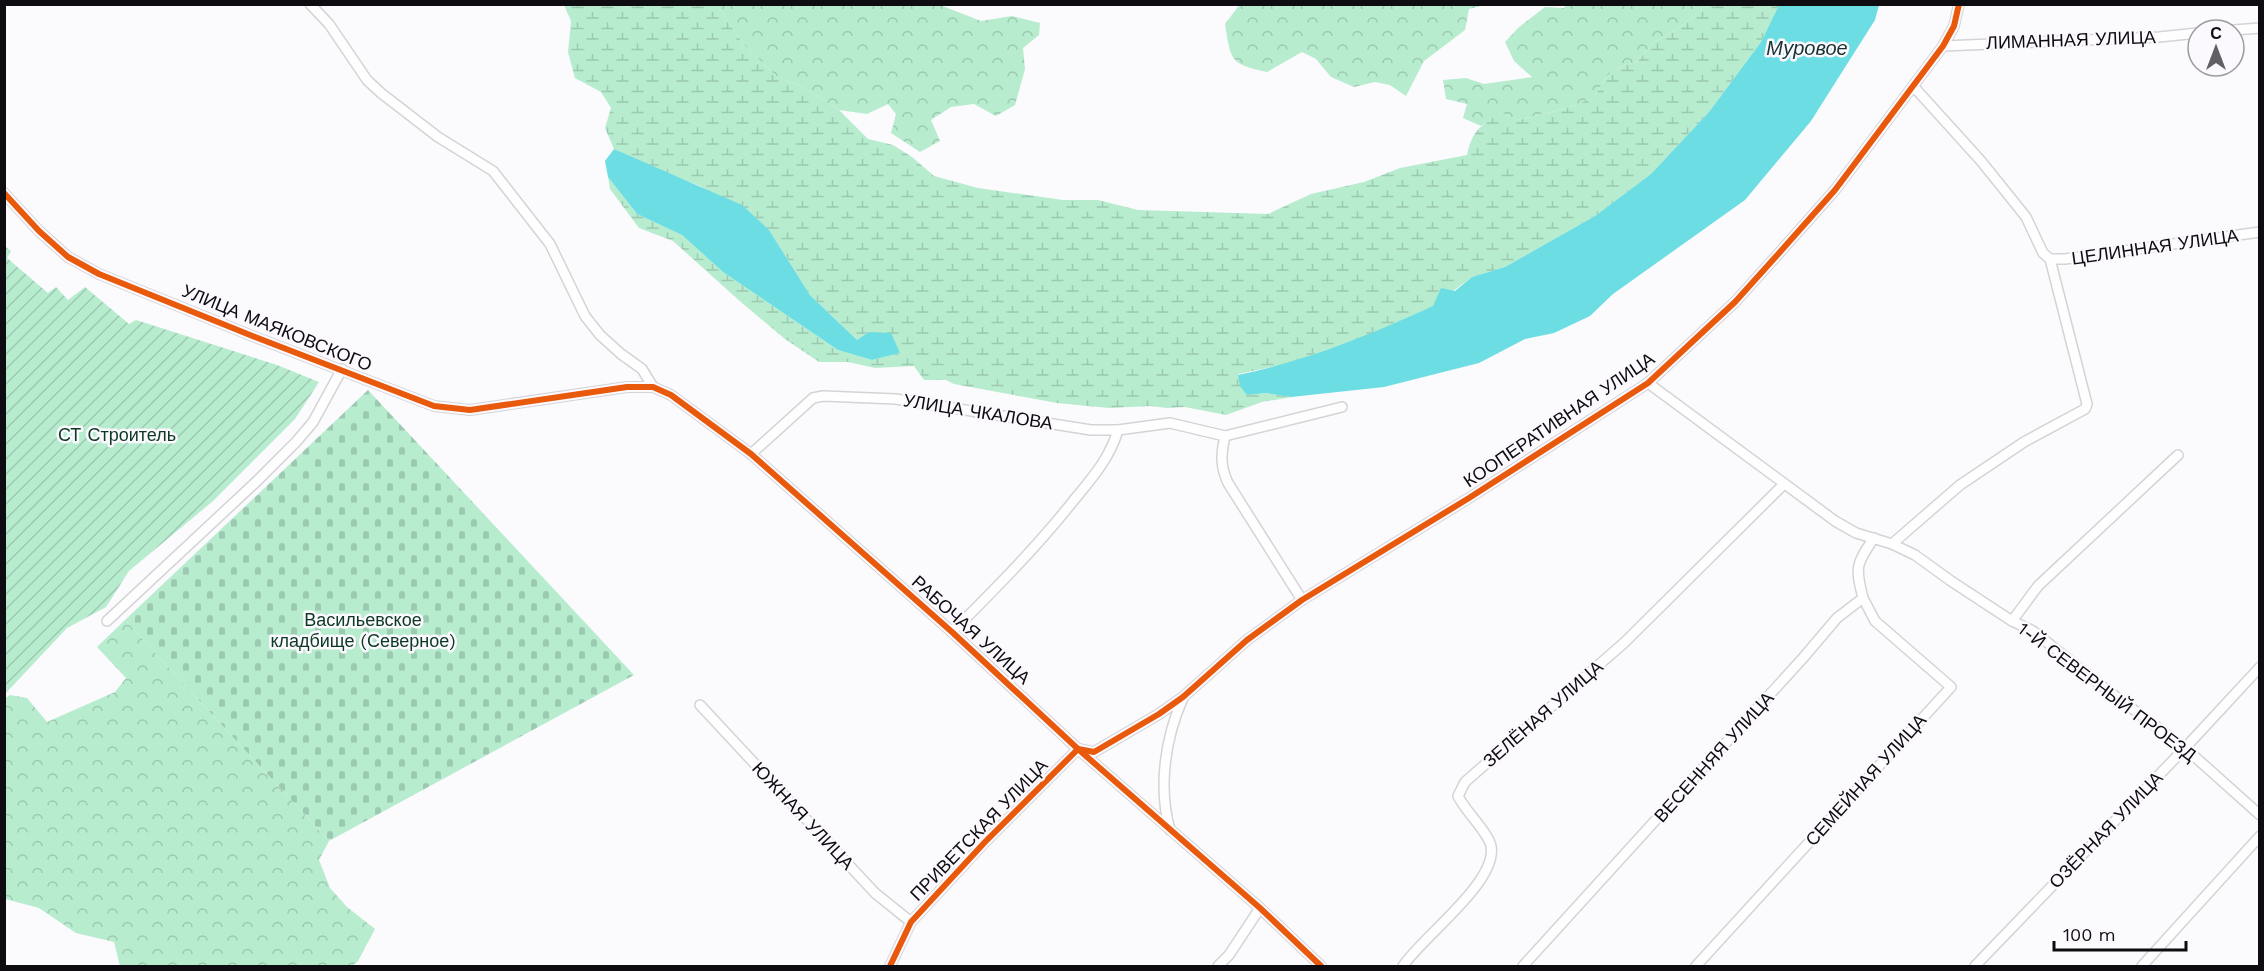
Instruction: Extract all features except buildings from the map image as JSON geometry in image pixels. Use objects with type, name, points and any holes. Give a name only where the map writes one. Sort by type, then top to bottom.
[{"type":"street","name":"РАБОЧАЯ УЛИЦА","points":[[310,4],[329,24],[367,80],[381,93],[438,137],[493,171],[550,244],[585,316],[600,335],[642,369],[653,387]]},
{"type":"street","name":"КООПЕРАТИВНАЯ УЛИЦА","points":[[1078,749],[1094,752],[1159,714],[1183,697],[1247,640],[1302,600],[1479,492],[1648,383],[1736,302],[1835,190],[1943,46],[1954,26],[1959,4]]},
{"type":"street","name":"ЛИМАННАЯ УЛИЦА","points":[[1943,46],[2186,34]]},
{"type":"street","name":"ЦЕЛИННАЯ УЛИЦА","points":[[1892,543],[1970,479],[2024,442],[2085,409],[2087,404],[2050,259],[2043,253],[2026,217],[1981,161],[1914,87]]},
{"type":"street","name":"УЛИЦА МАЯКОВСКОГО","points":[[4,193],[39,231],[68,257],[99,274],[434,406],[470,410],[568,396]]},
{"type":"street","name":"ЦЕЛИННАЯ УЛИЦА","points":[[2050,259],[2065,260],[2259,232]]},
{"type":"street","points":[[107,621],[296,442],[313,422],[342,369]]},
{"type":"street","name":"1-Й СЕВЕРНЫЙ ПРОЕЗД","points":[[1648,383],[1835,521],[1856,533],[1892,543],[1916,555],[2012,621],[2033,631],[2185,748],[2259,815]]},
{"type":"street","name":"РАБОЧАЯ УЛИЦА","points":[[568,396],[627,387],[653,387],[671,394],[751,454],[952,632],[1078,749],[1260,908],[1321,966]]},
{"type":"street","name":"УЛИЦА ЧКАЛОВА","points":[[751,454],[813,398],[830,395],[896,399],[1091,430],[1118,430],[1170,423],[1225,436],[1342,407]]},
{"type":"street","points":[[952,632],[1001,584],[1053,527],[1112,449],[1118,430]]},
{"type":"street","points":[[1225,436],[1221,456],[1222,471],[1302,600]]},
{"type":"street","points":[[2012,621],[2038,586],[2178,455]]},
{"type":"street","name":"ЗЕЛЁНАЯ УЛИЦА","points":[[1402,966],[1474,890],[1487,870],[1491,847],[1483,831],[1465,810],[1458,796],[1465,782],[1625,642],[1784,484]]},
{"type":"street","points":[[1863,598],[1858,578],[1858,561],[1874,538]]},
{"type":"street","name":"ВЕСЕННЯЯ УЛИЦА","points":[[1523,966],[1837,618],[1863,598]]},
{"type":"street","name":"СЕМЕЙНАЯ УЛИЦА","points":[[1696,966],[1951,687],[1875,621],[1863,598]]},
{"type":"street","name":"ОЗЁРНАЯ УЛИЦА","points":[[1975,966],[2185,748],[2259,667]]},
{"type":"street","points":[[1170,830],[1164,809],[1163,785],[1170,735],[1183,697]]},
{"type":"street","name":"ЮЖНАЯ УЛИЦА","points":[[700,705],[875,893],[911,922]]},
{"type":"street","name":"ПРИВЕТСКАЯ УЛИЦА","points":[[890,966],[911,922],[985,842],[1078,749]]},
{"type":"street","points":[[2142,966],[2259,836]]},
{"type":"street","points":[[1218,966],[1229,955],[1260,908]]},
{"type":"green space","points":[[1240,4],[1485,5],[1469,9],[1465,30],[1424,61],[1406,96],[1390,85],[1375,82],[1354,87],[1331,77],[1316,59],[1302,52],[1267,72],[1239,63],[1231,53],[1225,24]]},
{"type":"green space","points":[[1567,4],[1705,5],[1690,21],[1653,43],[1638,61],[1612,70],[1593,98],[1567,108],[1519,120],[1500,113],[1481,126],[1463,118],[1467,104],[1446,99],[1443,80],[1466,78],[1484,84],[1532,77],[1514,61],[1505,42],[1518,28],[1545,7],[1564,8]]},
{"type":"green space","points":[[564,5],[717,5],[743,44],[776,76],[802,87],[839,110],[868,139],[893,145],[912,157],[934,176],[978,188],[1063,200],[1098,200],[1138,210],[1268,214],[1311,194],[1364,182],[1400,168],[1467,155],[1474,135],[1500,113],[1519,120],[1567,108],[1593,98],[1612,70],[1638,61],[1653,43],[1690,21],[1705,5],[1779,5],[1761,42],[1709,112],[1651,174],[1595,216],[1505,267],[1472,277],[1433,306],[1369,335],[1286,364],[1238,374],[1247,395],[1266,393],[1291,397],[1311,394],[1262,402],[1226,415],[1185,407],[1109,408],[1057,403],[954,384],[946,380],[924,380],[914,366],[875,368],[848,362],[819,362],[785,339],[673,241],[639,228],[610,189],[608,177],[637,214],[682,235],[723,272],[838,350],[872,360],[900,353],[869,332],[857,340],[810,295],[769,230],[700,186],[614,149],[605,128],[611,108],[601,92],[575,78],[568,52],[571,21]]},
{"type":"green space","points":[[717,5],[940,5],[981,21],[1012,16],[1040,23],[1039,35],[1023,48],[1025,69],[1015,105],[996,116],[974,104],[951,107],[931,120],[940,141],[920,152],[891,133],[896,114],[888,104],[867,114],[839,110],[802,87],[776,76],[743,44]]},
{"type":"green space","name":"СТ Строитель","points":[[4,248],[11,251],[7,258],[48,293],[56,287],[68,300],[85,287],[129,324],[136,320],[277,365],[319,382],[295,419],[213,501],[129,571],[106,607],[67,628],[5,694]]},
{"type":"green space","name":"Васильевское кладбище (Северное)","points":[[368,390],[634,675],[329,841],[125,620]]},
{"type":"green space","points":[[125,620],[329,841],[319,860],[330,888],[347,907],[375,929],[358,961],[352,966],[120,966],[114,942],[76,933],[39,908],[5,899],[4,699],[10,695],[27,698],[47,722],[115,692],[126,678],[97,647]]},
{"type":"water","name":"Муровое","points":[[1779,5],[1879,5],[1875,20],[1811,121],[1745,200],[1613,294],[1590,316],[1554,333],[1525,339],[1479,363],[1384,387],[1291,397],[1266,393],[1247,395],[1240,386],[1238,375],[1289,362],[1337,346],[1433,306],[1441,288],[1455,291],[1472,277],[1505,267],[1595,216],[1651,174],[1709,112],[1761,42]]},
{"type":"water","points":[[614,149],[742,205],[769,230],[810,295],[857,340],[869,332],[891,333],[900,353],[872,360],[838,350],[723,272],[682,235],[637,214],[608,177],[605,161]]},
{"type":"cycle path","points":[[890,966],[911,922],[985,842],[1078,749],[1094,752],[1159,714],[1183,697],[1247,640],[1302,600],[1469,498],[1648,383],[1735,302],[1835,190],[1943,46],[1954,26],[1959,4]]},
{"type":"cycle path","points":[[4,193],[39,231],[68,257],[99,274],[434,406],[470,410],[627,387],[653,387],[671,395],[751,454],[952,632],[1078,749],[1260,908],[1321,966]]}]
